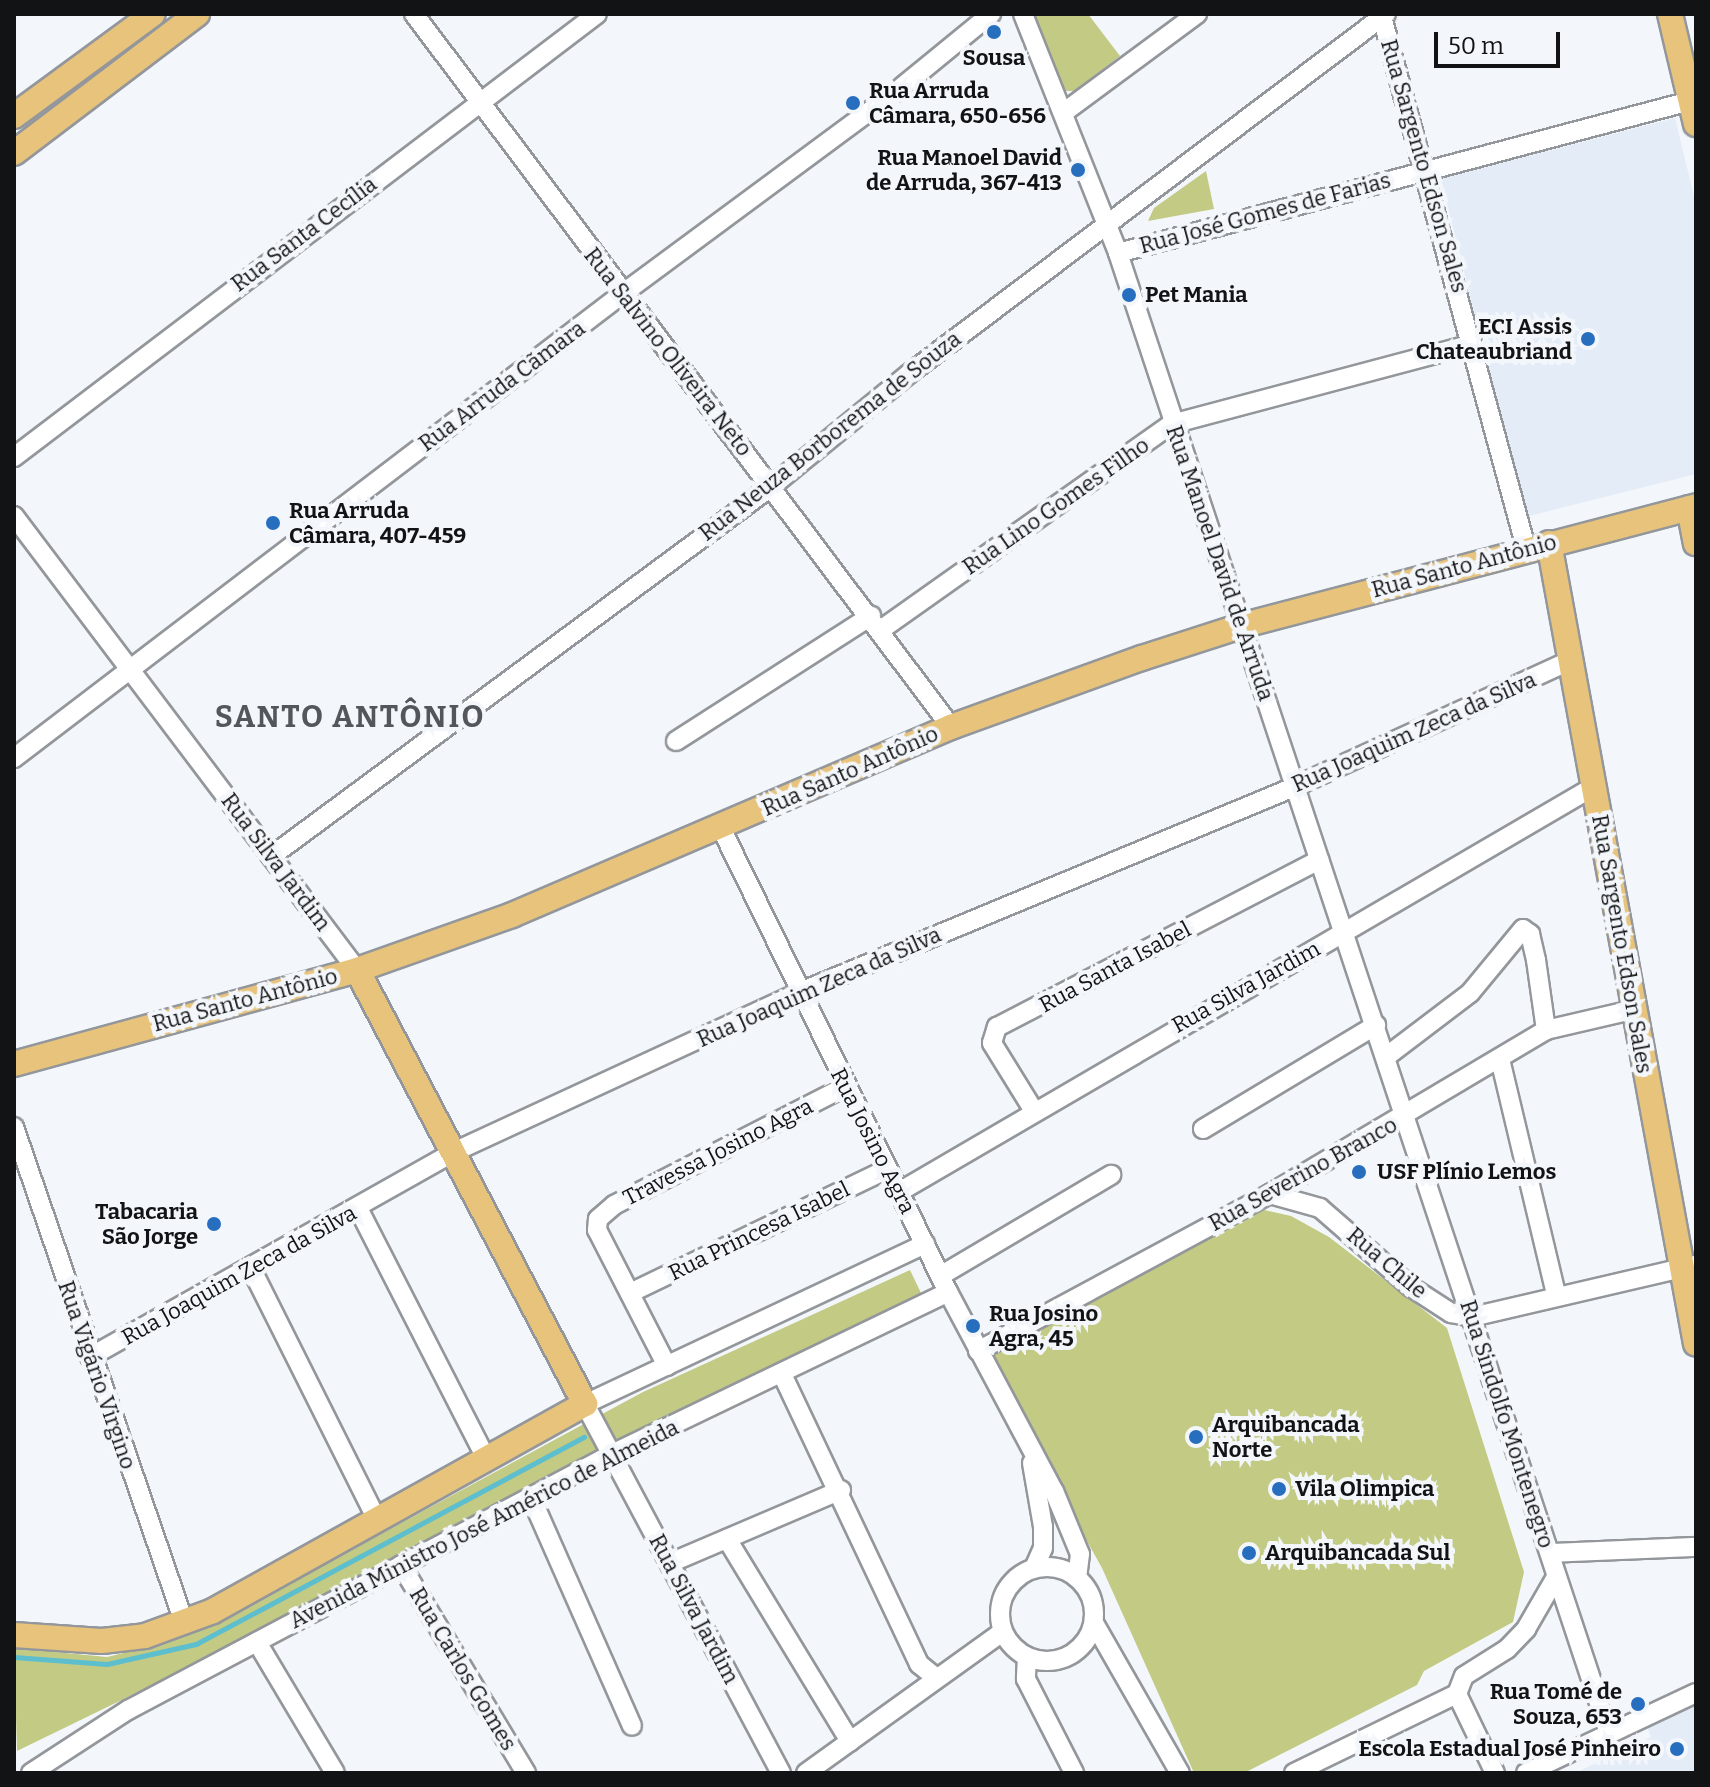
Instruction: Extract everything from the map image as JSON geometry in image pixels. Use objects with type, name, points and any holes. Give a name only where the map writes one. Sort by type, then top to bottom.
[{"type":"main road","points":[[14,116],[153,14]]},
{"type":"main road","points":[[14,153],[197,14]]},
{"type":"main road","points":[[1670,14],[1693,112]]},
{"type":"main road","points":[[1693,507],[1696,543]]},
{"type":"main road","name":"Rua Santo Antônio","points":[[14,1064],[357,970],[512,915],[951,727],[1244,625],[1693,507]]},
{"type":"main road","name":"Rua Sargento Edson Sales","points":[[1537,546],[1569,661],[1595,786],[1632,1010],[1689,1266],[1696,1344]]},
{"type":"main road","name":"Rua Silva Jardim","points":[[357,970],[456,1151],[588,1407]]},
{"type":"main road","points":[[14,1635],[102,1641],[145,1636],[184,1622],[226,1605],[376,1518],[588,1407]]},
{"type":"street","name":"Rua Salvino Oliveira Neto","points":[[414,14],[621,295],[877,622],[951,727]]},
{"type":"street","name":"Rua Santa Cecília","points":[[14,457],[478,100],[597,14]]},
{"type":"street","name":"Rua Arruda Cãmara","points":[[14,758],[621,295],[903,86],[991,14]]},
{"type":"street","name":"Rua Manoel David de Arruda","points":[[1023,14],[1118,253],[1172,424],[1244,625],[1294,787],[1346,931],[1405,1116]]},
{"type":"street","points":[[1063,113],[1197,14]]},
{"type":"street","name":"Rua Sargento Edson Sales","points":[[1384,16],[1473,344],[1537,546]]},
{"type":"street","name":"Rua Neuza Borborema de Souza","points":[[273,855],[772,486],[1106,224],[1384,16]]},
{"type":"street","name":"Rua José Gomes de Farias","points":[[1118,253],[1426,168],[1693,112]]},
{"type":"street","name":"Rua Lino Gomes Filho","points":[[676,741],[877,622],[1172,424],[1473,344]]},
{"type":"street","name":"Rua Silva Jardim","points":[[14,516],[357,970]]},
{"type":"street","name":"Rua Joaquim Zeca da Silva","points":[[90,1357],[359,1210],[456,1151],[798,993],[1294,787],[1569,661]]},
{"type":"street","name":"Rua Silva Jardim","points":[[899,1192],[1595,786]]},
{"type":"street","name":"Rua Josino Agra","points":[[721,828],[845,1087],[1029,1453],[1054,1491],[1080,1554],[1077,1577]]},
{"type":"street","name":"Rua Santa Isabel","points":[[1034,1111],[992,1043],[997,1027],[1319,860]]},
{"type":"street","points":[[1387,1056],[1470,993],[1523,929],[1530,934],[1536,960],[1546,1030]]},
{"type":"street","name":"Rua Severino Branco","points":[[978,1351],[1270,1194],[1546,1030],[1632,1010]]},
{"type":"street","points":[[1203,1129],[1376,1025]]},
{"type":"street","points":[[1500,1059],[1556,1294]]},
{"type":"street","name":"Travessa Josino Agra","points":[[630,1293],[596,1224],[614,1205],[845,1087]]},
{"type":"street","name":"Rua Sindolfo Montenegro","points":[[1405,1116],[1609,1733]]},
{"type":"street","name":"Rua Vigário Virgino","points":[[14,1127],[90,1357],[184,1622]]},
{"type":"street","name":"Rua Princesa Isabel","points":[[630,1293],[888,1169]]},
{"type":"street","name":"Avenida Ministro José Américo de Almeida","points":[[31,1773],[128,1710],[531,1497],[610,1450],[782,1374],[944,1284],[1111,1175]]},
{"type":"street","name":"Rua Chile","points":[[1270,1194],[1320,1208],[1411,1287],[1451,1313],[1472,1317]]},
{"type":"street","points":[[359,1210],[486,1458]]},
{"type":"street","points":[[588,1407],[667,1366],[925,1244]]},
{"type":"street","points":[[1472,1317],[1556,1294],[1689,1266]]},
{"type":"street","points":[[252,1270],[376,1518]]},
{"type":"street","points":[[630,1293],[667,1366]]},
{"type":"street","points":[[782,1374],[841,1490],[919,1664],[936,1678]]},
{"type":"street","name":"Rua Silva Jardim","points":[[588,1407],[781,1773]]},
{"type":"street","name":"Rua Josino Agra","points":[[1029,1453],[1043,1527],[1043,1548],[1034,1568]]},
{"type":"street","points":[[670,1563],[841,1490]]},
{"type":"street","points":[[531,1497],[632,1726]]},
{"type":"street","points":[[727,1539],[850,1741]]},
{"type":"street","points":[[1550,1553],[1696,1547]]},
{"type":"street","name":"Rua Carlos Gomes","points":[[401,1565],[526,1773]]},
{"type":"street","points":[[1094,1623],[1079,1649],[1066,1657],[1051,1661],[1027,1657],[1002,1632],[1001,1601],[1008,1586],[1034,1568],[1050,1566],[1077,1577],[1092,1597],[1094,1623],[1180,1773]]},
{"type":"street","points":[[1294,1773],[1457,1694],[1464,1676],[1507,1649],[1526,1629],[1556,1577]]},
{"type":"street","points":[[806,1773],[1002,1632]]},
{"type":"street","points":[[257,1642],[335,1773]]},
{"type":"street","points":[[1027,1657],[1026,1679],[1074,1773]]},
{"type":"street","points":[[1526,1773],[1696,1693]]},
{"type":"street","points":[[1457,1694],[1495,1773]]},
{"type":"shaded area","name":"ECI Assis Chateaubriand","points":[[1675,118],[1696,205],[1696,474],[1525,517],[1441,179]]},
{"type":"shaded area","points":[[1696,1701],[1696,1773],[1575,1773],[1651,1737],[1646,1724]]},
{"type":"green space","points":[[1030,14],[1088,14],[1120,56],[1074,91],[1062,91]]},
{"type":"green space","points":[[1206,171],[1214,209],[1148,221],[1154,208]]},
{"type":"green space","name":"Vila Olimpica","points":[[1255,1208],[1291,1216],[1329,1237],[1447,1328],[1524,1572],[1513,1622],[1424,1671],[1417,1685],[1244,1773],[1194,1773],[1102,1568],[984,1356]]},
{"type":"green space","points":[[910,1270],[922,1295],[621,1438],[173,1675],[17,1751],[14,1648],[107,1657],[169,1642],[238,1611],[643,1392]]},
{"type":"waterway","points":[[14,1657],[107,1664],[196,1644],[584,1437]]},
{"type":"place","name":"Sousa","points":[[994,32]]},
{"type":"place","name":"Rua Arruda Câmara, 650-656","points":[[853,103]]},
{"type":"place","name":"Rua Manoel David de Arruda, 367-413","points":[[1078,170]]},
{"type":"place","name":"Pet Mania","points":[[1129,295]]},
{"type":"place","name":"ECI Assis Chateaubriand","points":[[1588,339]]},
{"type":"place","name":"Rua Arruda Câmara, 407-459","points":[[273,523]]},
{"type":"place","name":"USF Plínio Lemos","points":[[1359,1172]]},
{"type":"place","name":"Tabacaria São Jorge","points":[[214,1224]]},
{"type":"place","name":"Rua Josino Agra, 45","points":[[973,1326]]},
{"type":"place","name":"Arquibancada Norte","points":[[1196,1437]]},
{"type":"place","name":"Vila Olimpica","points":[[1279,1489]]},
{"type":"place","name":"Arquibancada Sul","points":[[1249,1553]]},
{"type":"place","name":"Rua Tomé de Souza, 653","points":[[1638,1704]]},
{"type":"place","name":"Escola Estadual José Pinheiro","points":[[1677,1749]]},
{"type":"district","name":"SANTO ANTÔNIO","points":[[350,717]]}]
